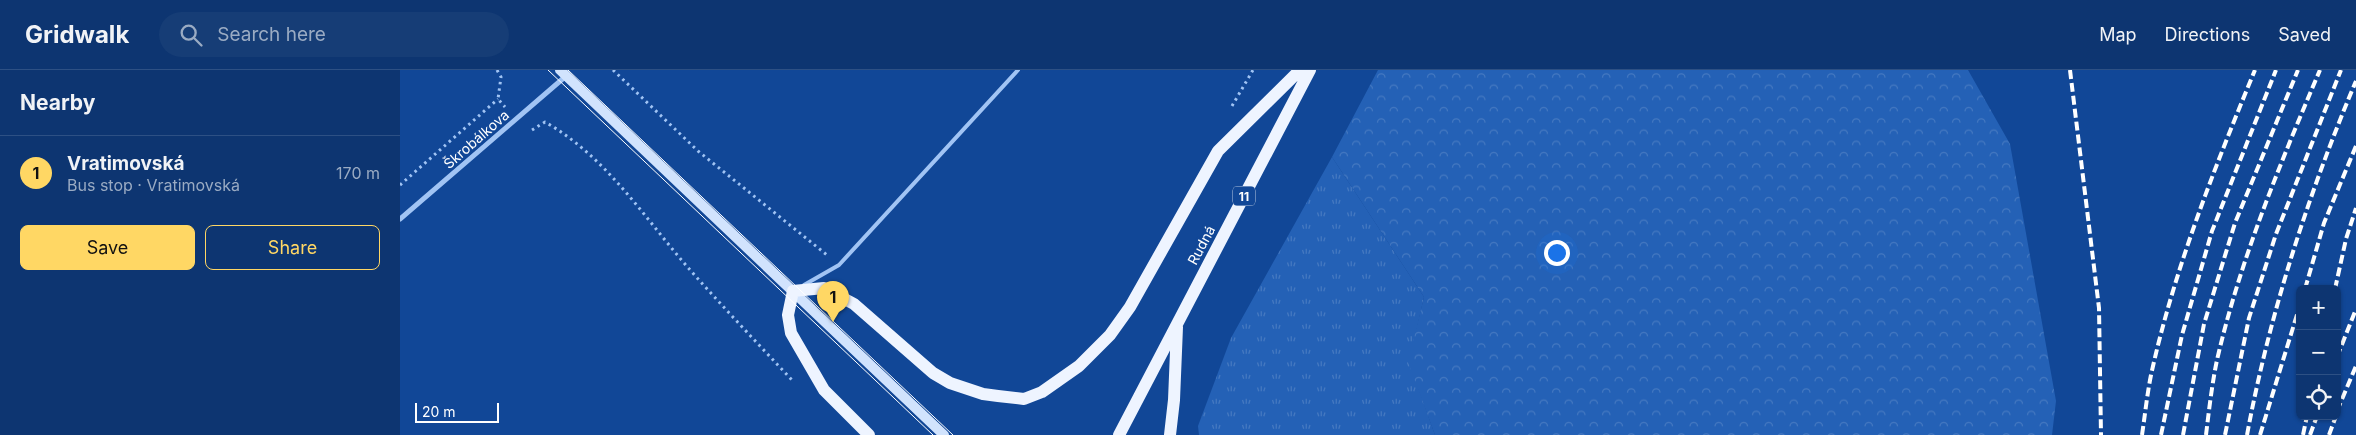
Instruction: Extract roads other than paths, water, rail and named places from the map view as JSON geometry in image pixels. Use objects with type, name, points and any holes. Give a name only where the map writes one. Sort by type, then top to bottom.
[{"type":"main road","points":[[869,435],[824,390],[791,333],[788,315],[793,291],[824,288],[854,304],[933,373],[950,383],[983,394],[1024,399],[1042,392],[1079,366],[1110,335],[1130,307],[1218,151],[1300,70]]},
{"type":"main road","name":"Rudná","points":[[1119,435],[1310,70]]},
{"type":"main road","points":[[1170,435],[1174,400],[1177,322]]},
{"type":"street","points":[[563,73],[944,435]]},
{"type":"street","name":"Škrobálkova","points":[[400,219],[517,119],[563,73]]},
{"type":"lane","points":[[793,291],[839,265],[1018,70]]},
{"type":"tram line","points":[[548,70],[933,435]]},
{"type":"tram line","points":[[568,70],[953,435]]},
{"type":"railway","points":[[2070,70],[2099,308],[2101,435]]},
{"type":"railway","points":[[2142,435],[2151,375],[2160,336],[2183,258],[2210,182],[2255,70]]},
{"type":"railway","points":[[2161,435],[2182,335],[2212,231],[2276,70]]},
{"type":"railway","points":[[2183,435],[2204,324],[2235,223],[2298,70]]},
{"type":"railway","points":[[2206,435],[2217,360],[2237,286],[2262,213],[2320,70]]},
{"type":"railway","points":[[2225,435],[2249,318],[2276,234],[2341,70]]},
{"type":"railway","points":[[2247,435],[2267,344],[2292,255],[2322,167],[2356,81]]},
{"type":"railway","points":[[2306,285],[2324,223],[2356,146]]},
{"type":"railway","points":[[2336,285],[2346,239],[2356,208]]},
{"type":"railway","points":[[2341,347],[2356,309]]},
{"type":"railway","points":[[2260,435],[2296,318]]},
{"type":"railway","points":[[2341,402],[2356,366]]},
{"type":"railway","points":[[2303,435],[2306,420]]},
{"type":"railway","points":[[2310,435],[2316,420]]},
{"type":"railway","points":[[2329,435],[2335,420]]},
{"type":"place","name":"Vratimovská","points":[[833,322]]}]
